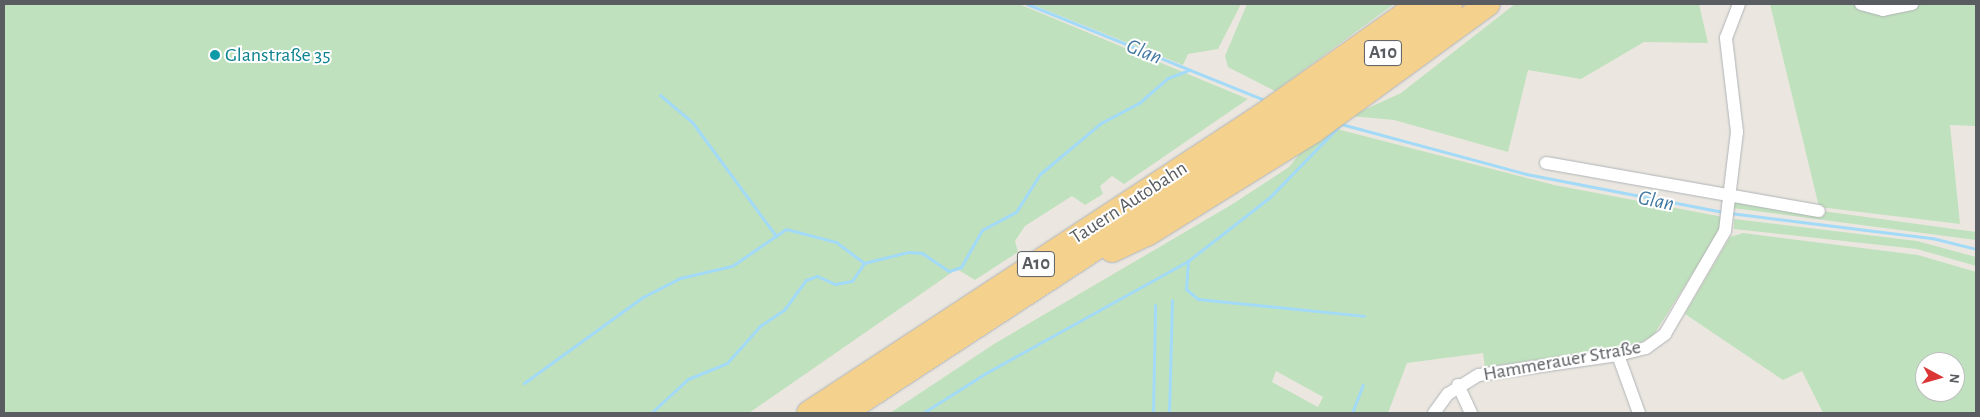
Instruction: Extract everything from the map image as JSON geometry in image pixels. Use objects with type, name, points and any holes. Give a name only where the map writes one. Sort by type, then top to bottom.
[{"type":"highway","name":"Tauern Autobahn","points":[[809,413],[1263,115],[1420,4]]},
{"type":"highway","name":"A10","points":[[843,413],[1316,102],[1450,4]]},
{"type":"highway","points":[[1049,278],[1147,234],[1313,131],[1488,4]]},
{"type":"street","name":"Hammerauer Straße","points":[[1434,413],[1458,385],[1480,375],[1618,355],[1646,348],[1665,334],[1725,231],[1730,199],[1736,102],[1726,38],[1739,4]]},
{"type":"street","points":[[1861,4],[1884,10],[1912,4]]},
{"type":"street","points":[[1546,163],[1730,199],[1819,211]]},
{"type":"street","points":[[1618,355],[1639,413]]},
{"type":"street","name":"Hammerauer Straße","points":[[1458,385],[1471,413]]},
{"type":"green space","points":[[4,4],[1019,4],[1248,99],[1124,184],[1112,176],[1100,186],[1103,194],[1085,205],[1072,196],[1025,226],[1015,241],[1018,252],[975,280],[957,269],[749,413],[4,413]]},
{"type":"green space","points":[[1031,4],[1241,4],[1218,49],[1188,54],[1183,65]]},
{"type":"green space","points":[[1247,4],[1394,4],[1275,91],[1228,67],[1225,56]]},
{"type":"green space","points":[[1515,4],[1699,4],[1708,43],[1644,42],[1581,79],[1528,70],[1508,152],[1394,120],[1351,116],[1401,93]]},
{"type":"green space","points":[[1770,4],[1976,4],[1976,126],[1950,125],[1960,224],[1819,207]]},
{"type":"green space","points":[[1333,128],[1554,185],[1723,217],[1722,227],[1653,336],[1634,346],[1485,367],[1483,353],[1407,363],[1388,413],[890,413],[994,344],[1231,205],[1289,167],[1305,147]],"holes":[[[1276,371],[1323,397],[1318,407],[1272,382]]]},
{"type":"green space","points":[[1734,199],[1976,232],[1976,240],[1732,208]]},
{"type":"green space","points":[[1734,219],[1917,241],[1976,257],[1976,266],[1917,249],[1734,229]]},
{"type":"green space","points":[[1743,233],[1918,255],[1976,272],[1976,413],[1823,413],[1802,371],[1783,380],[1685,314],[1730,237]]},
{"type":"waterway","name":"Glan","points":[[1027,4],[1262,99]]},
{"type":"waterway","points":[[524,383],[643,297],[680,278],[732,266],[786,229],[836,242],[864,263],[908,252],[922,253],[949,271],[961,267],[982,230],[1016,212],[1040,174],[1101,123],[1139,103],[1168,78],[1189,70]]},
{"type":"waterway","points":[[660,95],[692,122],[776,236]]},
{"type":"waterway","points":[[923,413],[986,373],[1188,261],[1270,197],[1341,124],[1526,174],[1724,212]]},
{"type":"waterway","name":"Glan","points":[[1730,213],[1932,238],[1976,249]]},
{"type":"waterway","points":[[1188,261],[1186,289],[1198,299],[1364,316]]},
{"type":"waterway","points":[[651,413],[688,379],[727,363],[760,326],[784,310],[806,280],[817,276],[835,284],[852,281],[864,263]]},
{"type":"waterway","points":[[1169,413],[1172,300]]},
{"type":"waterway","points":[[1153,413],[1155,305]]},
{"type":"waterway","points":[[1352,413],[1363,385]]},
{"type":"place","name":"Glanstraße 35","points":[[215,55]]}]
